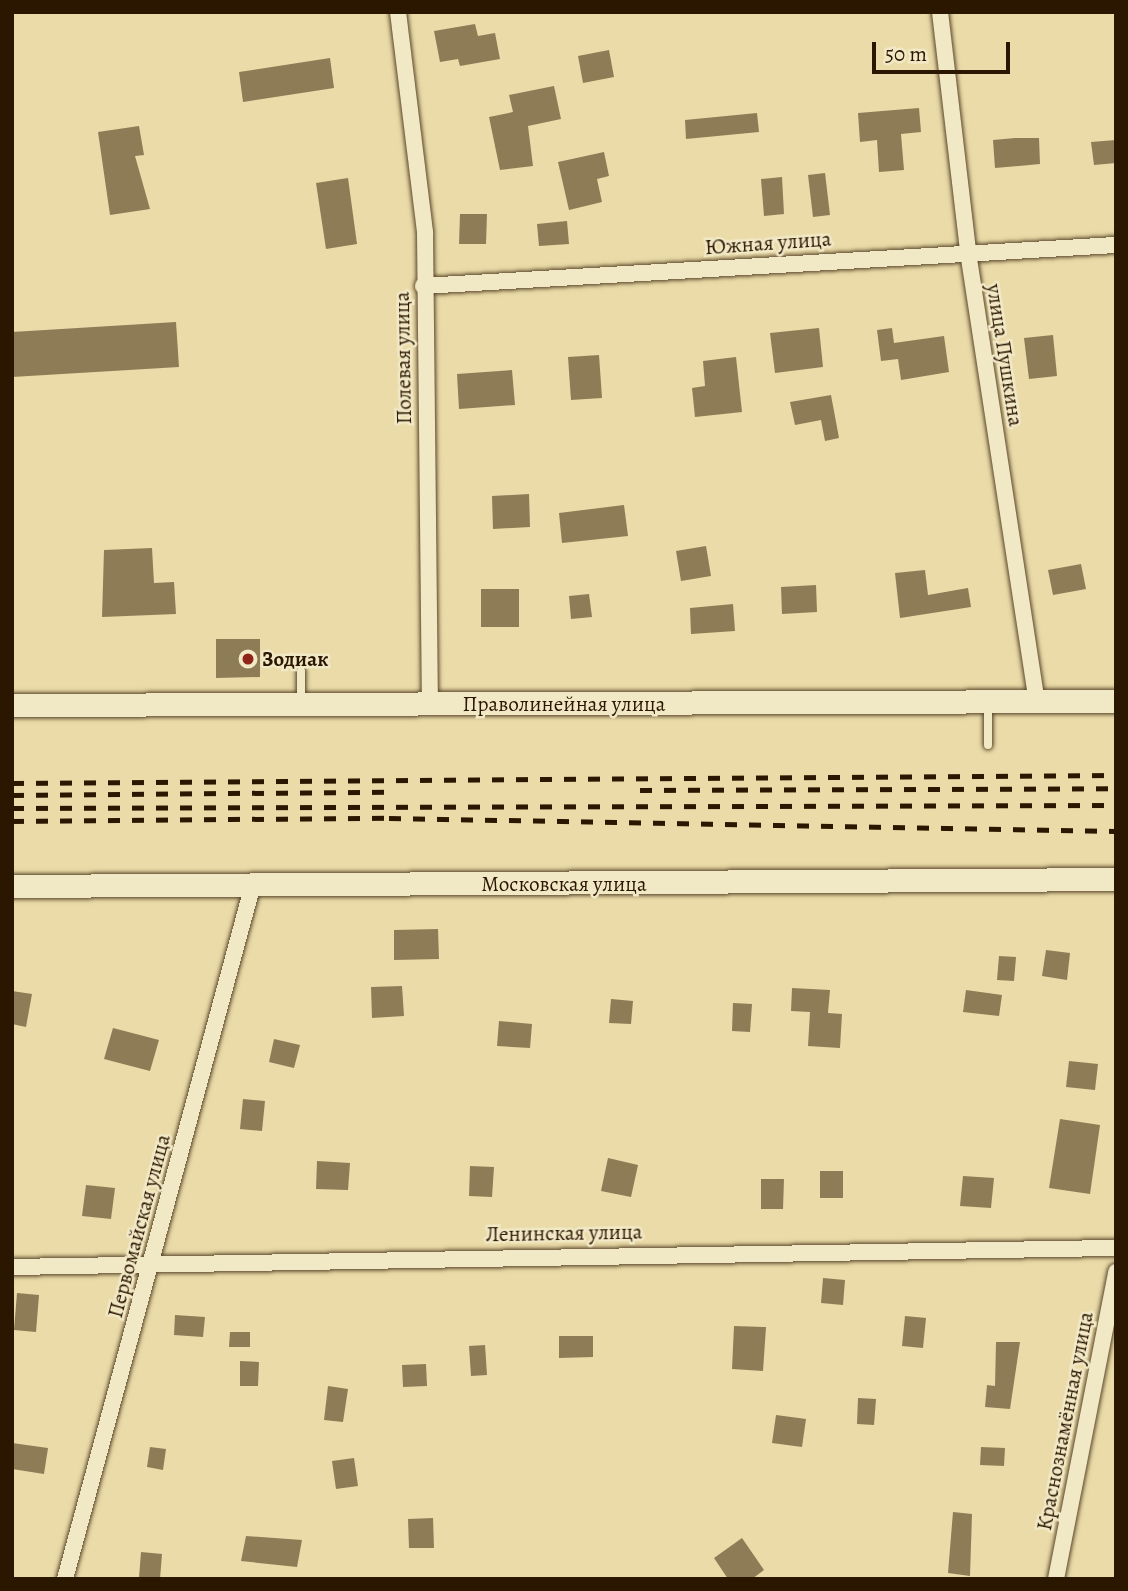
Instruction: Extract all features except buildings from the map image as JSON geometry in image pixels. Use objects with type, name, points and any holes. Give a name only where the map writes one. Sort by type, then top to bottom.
[{"type":"main road","name":"Праволинейная улица","points":[[12,705],[301,701],[430,705],[1037,704],[1116,701]]},
{"type":"main road","name":"Московская улица","points":[[12,886],[1116,879]]},
{"type":"street","name":"Полевая улица","points":[[398,12],[425,232],[422,286],[430,705]]},
{"type":"street","name":"улица Пушкина","points":[[940,12],[968,252],[1037,704]]},
{"type":"street","name":"Южная улица","points":[[422,286],[1116,245]]},
{"type":"street","name":"Первомайская улица","points":[[65,1579],[253,884]]},
{"type":"street","name":"Ленинская улица","points":[[12,1267],[151,1261],[1116,1248]]},
{"type":"street","name":"Краснознамённая улица","points":[[1056,1579],[1116,1272]]},
{"type":"lane","points":[[301,701],[302,671]]},
{"type":"lane","points":[[988,703],[988,745]]},
{"type":"railway","points":[[12,783],[1116,775]]},
{"type":"railway","points":[[640,790],[1116,788]]},
{"type":"railway","points":[[12,795],[388,792]]},
{"type":"railway","points":[[12,808],[1116,805]]},
{"type":"railway","points":[[12,821],[389,818],[1116,831]]},
{"type":"place","name":"Зодиак","points":[[248,659]]}]
